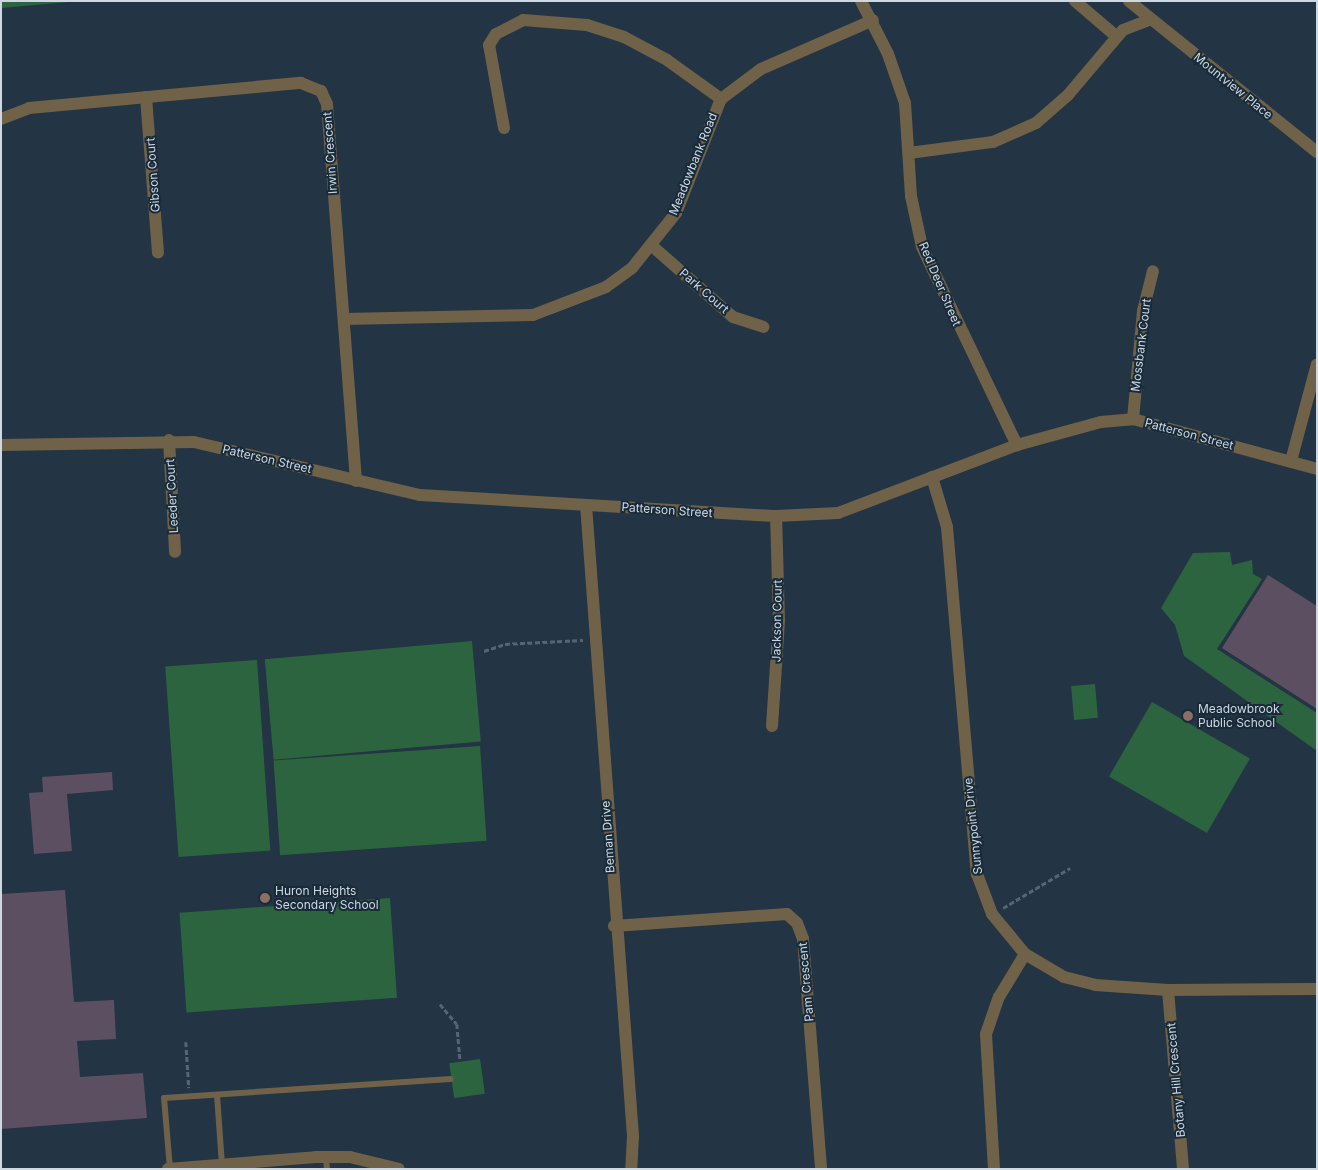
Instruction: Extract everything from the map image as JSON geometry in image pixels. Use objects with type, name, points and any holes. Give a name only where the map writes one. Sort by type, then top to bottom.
[{"type":"street","name":"Red Deer Street","points":[[861,1],[873,20],[905,103],[912,196],[922,247],[1017,445]]},
{"type":"street","points":[[1075,1],[1116,36]]},
{"type":"street","name":"Mountview Place","points":[[1129,1],[1149,20],[1317,152]]},
{"type":"street","points":[[504,128],[488,45],[496,34],[523,20],[587,25],[624,37],[721,99]]},
{"type":"street","name":"Meadowbank Road","points":[[344,319],[533,315],[606,287],[632,268],[676,213],[721,99],[761,69],[873,20]]},
{"type":"street","points":[[909,153],[993,142],[1036,123],[1068,95],[1116,36],[1130,25],[1149,20]]},
{"type":"street","name":"Irwin Crescent","points":[[1,119],[29,108],[301,83],[321,91],[327,104],[356,481]]},
{"type":"street","name":"Gibson Court","points":[[146,97],[158,253]]},
{"type":"street","name":"Park Court","points":[[651,245],[733,317],[763,328]]},
{"type":"street","name":"Mossbank Court","points":[[1133,419],[1143,310],[1153,271]]},
{"type":"street","points":[[1291,461],[1317,364]]},
{"type":"street","name":"Patterson Street","points":[[1,445],[169,440],[356,481],[453,499],[776,516],[838,513],[1017,445],[1101,422],[1133,419],[1317,469]]},
{"type":"street","name":"Leeder Court","points":[[169,440],[175,552]]},
{"type":"street","name":"Sunnypoint Drive","points":[[932,477],[947,527],[977,874],[992,914],[1025,954],[1064,977],[1096,985],[1168,990],[1317,989]]},
{"type":"street","name":"Beman Drive","points":[[586,505],[614,926],[633,1136],[631,1169]]},
{"type":"street","name":"Jackson Court","points":[[772,726],[779,621],[776,516]]},
{"type":"street","name":"Pam Crescent","points":[[614,926],[787,914],[797,923],[803,939],[821,1169]]},
{"type":"street","points":[[994,1169],[986,1034],[999,997],[1025,954]]},
{"type":"street","name":"Botany Hill Crescent","points":[[1168,990],[1183,1169]]},
{"type":"street","points":[[169,1169],[222,1164],[326,1163],[350,1156],[380,1166],[399,1169]]},
{"type":"lane","points":[[169,1169],[164,1098],[450,1079]]},
{"type":"lane","points":[[217,1095],[222,1164]]},
{"type":"path","points":[[484,651],[505,644],[594,639]]},
{"type":"path","points":[[992,914],[1070,868]]},
{"type":"path","points":[[440,1004],[457,1024],[460,1061]]},
{"type":"path","points":[[186,1042],[189,1074]]},
{"type":"green space","points":[[1,1],[80,1],[1,8]]},
{"type":"green space","points":[[1230,552],[1232,565],[1252,560],[1253,574],[1262,579],[1217,649],[1317,713],[1317,751],[1184,656],[1175,625],[1161,608],[1193,553]]},
{"type":"green space","points":[[472,641],[481,742],[274,760],[265,659]]},
{"type":"green space","points":[[257,660],[270,851],[179,857],[165,666]]},
{"type":"green space","points":[[1095,684],[1098,718],[1074,720],[1071,686]]},
{"type":"green space","points":[[1152,702],[1250,758],[1207,833],[1109,776]]},
{"type":"green space","points":[[480,746],[487,841],[280,855],[274,760]]},
{"type":"green space","points":[[390,898],[397,998],[186,1012],[180,913]]},
{"type":"green space","points":[[480,1059],[485,1094],[454,1098],[449,1063]]},
{"type":"building","points":[[1268,575],[1317,606],[1317,709],[1222,648]]},
{"type":"building","points":[[112,772],[113,790],[67,794],[72,851],[34,854],[29,793],[43,792],[42,777]]},
{"type":"building","points":[[65,890],[74,1002],[114,1000],[116,1039],[77,1041],[80,1077],[143,1073],[147,1118],[1,1129],[1,894]]},
{"type":"place","name":"Meadowbrook Public School","points":[[1188,716]]},
{"type":"place","name":"Huron Heights Secondary School","points":[[265,898]]}]
